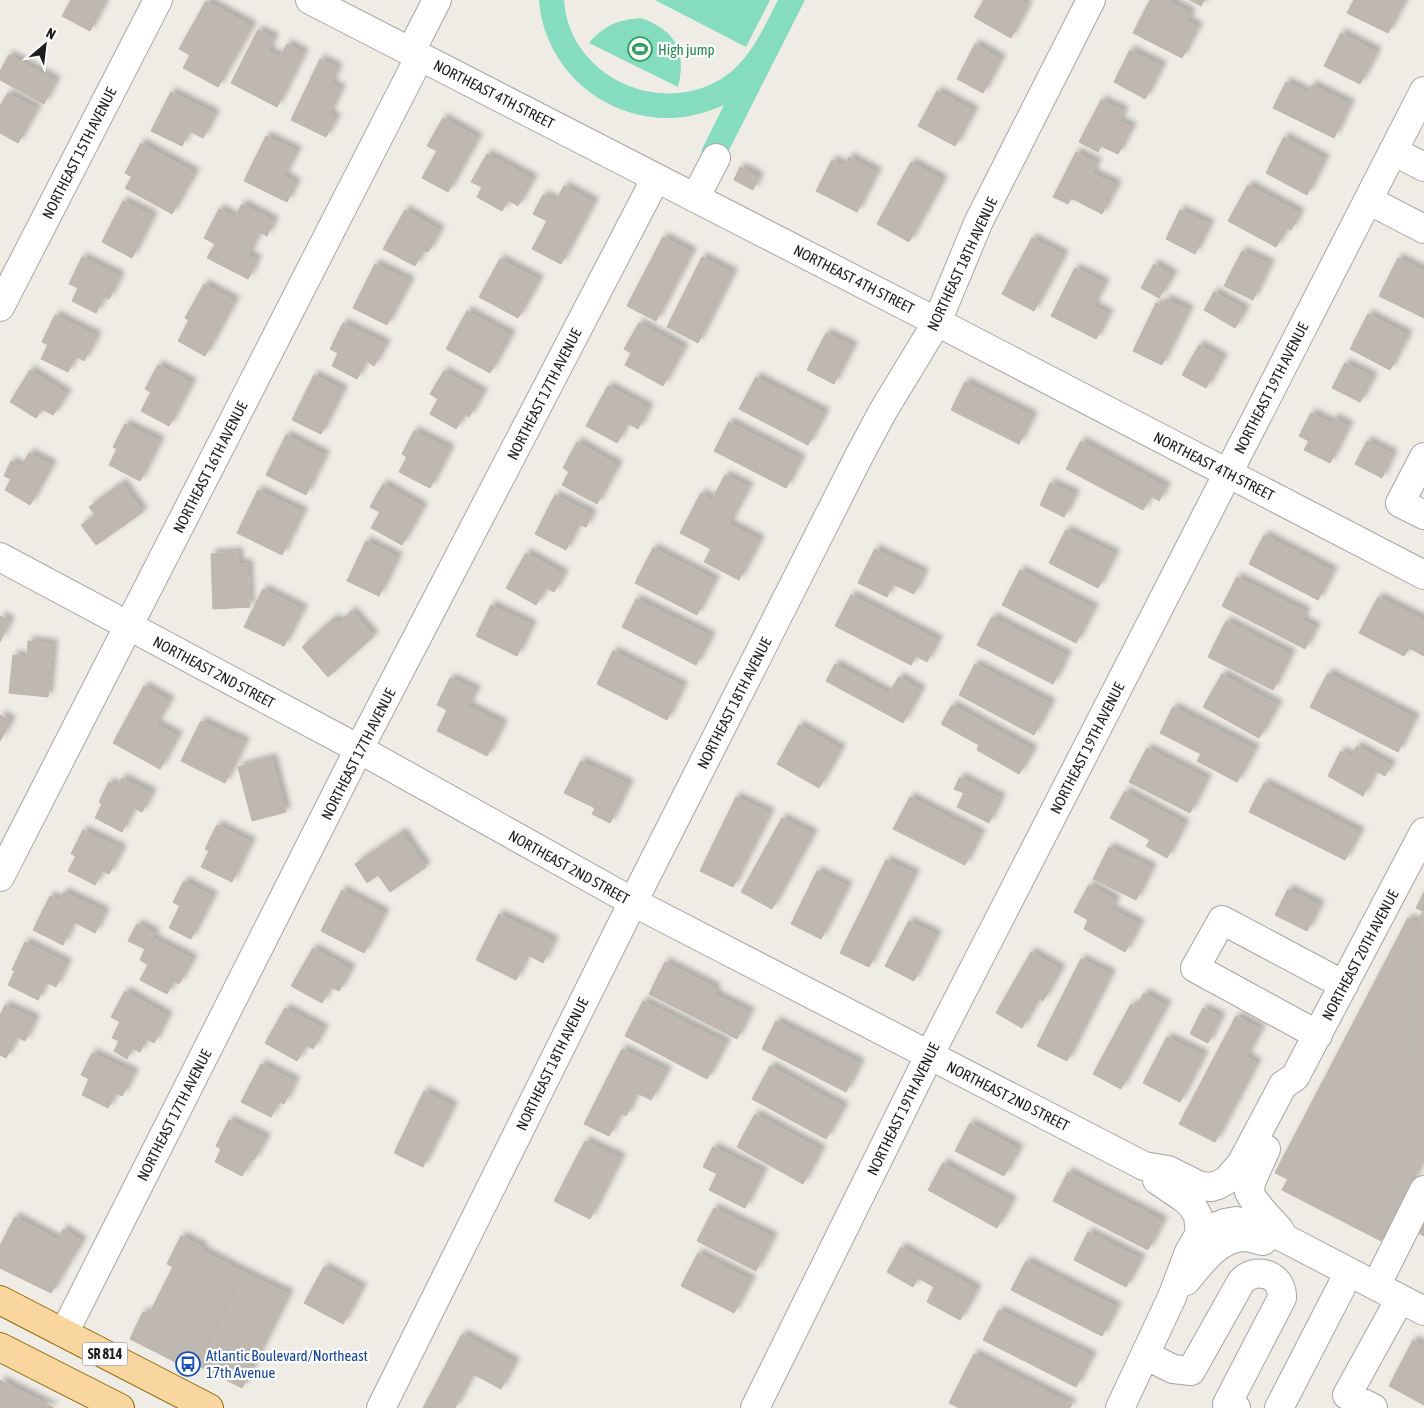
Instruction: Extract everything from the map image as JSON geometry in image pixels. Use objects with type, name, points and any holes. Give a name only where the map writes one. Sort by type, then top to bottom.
[{"type":"main road","name":"SR 814","points":[[0,1300],[209,1408]]},
{"type":"main road","points":[[0,1309],[64,1333]]},
{"type":"main road","name":"SR 814","points":[[0,1347],[115,1407]]},
{"type":"street","name":"NORTHEAST 15TH AVENUE","points":[[0,306],[158,0]]},
{"type":"street","name":"NORTHEAST 4TH STREET","points":[[310,0],[1424,575]]},
{"type":"street","name":"NORTHEAST 16TH AVENUE","points":[[0,877],[415,54],[437,0]]},
{"type":"street","name":"NORTHEAST 18TH AVENUE","points":[[381,1408],[633,902],[859,456],[883,411],[937,322],[962,259],[980,221],[1091,0]]},
{"type":"street","name":"NORTHEAST 19TH AVENUE","points":[[754,1408],[929,1056],[1227,473],[1393,151],[1421,106]]},
{"type":"street","points":[[1393,151],[1424,167]]},
{"type":"street","points":[[696,198],[716,158]]},
{"type":"street","name":"NORTHEAST 17TH AVENUE","points":[[64,1333],[359,749],[656,178]]},
{"type":"street","points":[[1368,200],[1424,229]]},
{"type":"street","points":[[1424,457],[1400,503],[1424,515]]},
{"type":"street","name":"NORTHEAST 2ND STREET","points":[[0,557],[359,749],[633,902],[929,1056],[1144,1166],[1168,1170],[1200,1186],[1211,1186]]},
{"type":"street","name":"NORTHEAST 20TH AVENUE","points":[[1211,1186],[1218,1185],[1234,1174],[1283,1085],[1295,1077],[1424,832]]},
{"type":"street","points":[[1318,1035],[1195,968],[1222,920],[1344,985]]},
{"type":"street","name":"NORTHEAST 20TH AVENUE","points":[[1286,1238],[1269,1217],[1260,1210],[1249,1192],[1256,1171],[1295,1091],[1295,1077]]},
{"type":"street","name":"NORTHEAST 2ND STREET","points":[[1144,1166],[1160,1184],[1177,1193],[1193,1207],[1198,1216],[1200,1232]]},
{"type":"street","points":[[1376,1286],[1424,1190]]},
{"type":"street","points":[[1124,1406],[1172,1297],[1189,1252],[1200,1232],[1236,1221],[1254,1224],[1286,1238],[1412,1305],[1344,1401],[1373,1408]]},
{"type":"street","points":[[1172,1297],[1207,1255],[1219,1245],[1243,1237],[1261,1241],[1286,1238]]},
{"type":"street","points":[[1145,1355],[1173,1369],[1191,1371],[1241,1282],[1252,1274],[1260,1272],[1268,1274],[1280,1285],[1282,1298],[1227,1404],[1236,1408]]},
{"type":"street","points":[[1279,1408],[1349,1272]]},
{"type":"green space","points":[[539,0],[564,0],[570,27],[583,51],[601,70],[624,84],[649,92],[676,93],[702,88],[727,75],[736,67],[757,40],[778,0],[805,0],[723,162],[701,151],[724,105],[695,115],[680,118],[664,118],[640,115],[618,108],[597,97],[579,83],[564,66],[552,46],[543,24]]},
{"type":"green space","points":[[655,0],[770,0],[746,47]]},
{"type":"green space","name":"High jump","points":[[641,18],[662,29],[676,44],[681,63],[678,87],[589,43],[612,24]]},
{"type":"building","points":[[71,0],[106,0],[90,31],[62,16]]},
{"type":"building","points":[[984,0],[1019,0],[1028,5],[1011,38],[974,17]]},
{"type":"building","points":[[1150,0],[1167,0],[1191,13],[1187,21],[1198,27],[1182,58],[1133,33]]},
{"type":"building","points":[[1190,0],[1204,0],[1201,6]]},
{"type":"building","points":[[1354,0],[1405,0],[1388,33],[1347,13]]},
{"type":"building","points":[[206,1],[252,26],[218,87],[183,68],[190,55],[179,49]]},
{"type":"building","points":[[258,30],[274,38],[268,51],[280,57],[287,44],[304,53],[277,107],[231,83]]},
{"type":"building","points":[[1341,33],[1377,52],[1360,84],[1324,66]]},
{"type":"building","points":[[975,44],[1001,59],[983,93],[957,79]]},
{"type":"building","points":[[1130,50],[1162,66],[1145,99],[1114,82]]},
{"type":"building","points":[[9,55],[56,81],[44,104],[0,80],[0,71]]},
{"type":"building","points":[[320,59],[338,68],[331,84],[341,89],[329,114],[336,118],[326,137],[291,120]]},
{"type":"building","points":[[1286,82],[1308,93],[1312,85],[1350,104],[1334,138],[1273,108]]},
{"type":"building","points":[[937,91],[974,111],[955,146],[918,126]]},
{"type":"building","points":[[171,92],[215,114],[203,138],[189,131],[182,146],[151,131]]},
{"type":"building","points":[[8,93],[37,109],[18,143],[0,133],[0,106]]},
{"type":"building","points":[[1101,100],[1124,111],[1119,121],[1132,127],[1118,154],[1101,146],[1098,152],[1079,142]]},
{"type":"building","points":[[443,118],[478,138],[448,192],[422,178],[437,151],[427,146]]},
{"type":"building","points":[[266,136],[297,151],[284,176],[296,183],[287,202],[244,181]]},
{"type":"building","points":[[1284,137],[1325,159],[1307,195],[1266,173]]},
{"type":"building","points":[[141,143],[195,173],[172,214],[125,188],[132,177],[125,173]]},
{"type":"building","points":[[1076,152],[1097,163],[1092,173],[1117,185],[1102,214],[1071,198],[1068,204],[1053,197]]},
{"type":"building","points":[[487,154],[533,179],[518,206],[508,200],[502,211],[477,197],[482,187],[471,182]]},
{"type":"building","points":[[849,157],[877,172],[857,212],[816,191],[832,160],[844,166]]},
{"type":"building","points":[[911,162],[943,180],[909,242],[877,224]]},
{"type":"building","points":[[740,167],[759,177],[753,190],[734,180]]},
{"type":"building","points":[[1248,185],[1300,213],[1291,230],[1287,228],[1276,247],[1228,221]]},
{"type":"building","points":[[564,186],[594,202],[561,264],[532,249],[547,221],[533,214],[543,195],[556,201]]},
{"type":"building","points":[[123,201],[153,216],[132,258],[102,242]]},
{"type":"building","points":[[242,204],[274,221],[267,236],[260,232],[248,255],[257,260],[248,279],[207,258],[215,244],[204,238],[219,209],[235,217]]},
{"type":"building","points":[[405,210],[440,230],[428,252],[424,250],[415,266],[383,249]]},
{"type":"building","points":[[1180,210],[1210,224],[1195,254],[1166,239]]},
{"type":"building","points":[[663,237],[692,252],[656,321],[627,306]]},
{"type":"building","points":[[1032,238],[1064,255],[1034,311],[1002,294]]},
{"type":"building","points":[[1242,251],[1270,264],[1253,300],[1224,286]]},
{"type":"building","points":[[82,257],[120,276],[109,299],[104,297],[96,313],[72,301],[78,288],[69,284]]},
{"type":"building","points":[[702,257],[733,273],[698,343],[667,327]]},
{"type":"building","points":[[1398,258],[1424,271],[1424,318],[1379,296]]},
{"type":"building","points":[[500,259],[539,280],[518,318],[479,297]]},
{"type":"building","points":[[375,264],[410,281],[387,325],[353,308]]},
{"type":"building","points":[[1154,264],[1173,275],[1159,298],[1141,288]]},
{"type":"building","points":[[1075,268],[1105,283],[1093,306],[1109,314],[1096,339],[1051,316]]},
{"type":"building","points":[[204,284],[235,301],[205,356],[178,341],[189,320],[185,318]]},
{"type":"building","points":[[1214,292],[1245,310],[1235,328],[1204,310]]},
{"type":"building","points":[[1166,299],[1189,310],[1162,365],[1133,351],[1156,303],[1162,306]]},
{"type":"building","points":[[467,311],[511,335],[490,373],[446,349]]},
{"type":"building","points":[[1368,314],[1408,335],[1390,370],[1350,349]]},
{"type":"building","points":[[55,315],[97,336],[84,361],[76,356],[68,372],[41,359],[48,345],[42,342]]},
{"type":"building","points":[[343,323],[386,344],[374,366],[366,361],[357,379],[332,366],[338,353],[330,349]]},
{"type":"building","points":[[639,323],[684,348],[663,386],[625,365],[631,353],[624,349]]},
{"type":"building","points":[[826,333],[853,346],[834,384],[807,370]]},
{"type":"building","points":[[1199,345],[1223,358],[1206,388],[1182,375]]},
{"type":"building","points":[[1345,363],[1373,377],[1360,402],[1332,388]]},
{"type":"building","points":[[158,365],[192,383],[169,426],[141,411],[151,392],[145,389]]},
{"type":"building","points":[[30,370],[67,394],[53,415],[42,409],[36,418],[10,402]]},
{"type":"building","points":[[444,371],[483,393],[469,417],[465,414],[456,429],[430,414],[438,399],[430,394]]},
{"type":"building","points":[[314,375],[343,390],[321,434],[292,420]]},
{"type":"building","points":[[756,377],[825,413],[808,445],[739,409]]},
{"type":"building","points":[[965,382],[1033,416],[1019,444],[951,410]]},
{"type":"building","points":[[608,386],[649,408],[638,429],[628,423],[617,443],[586,426]]},
{"type":"building","points":[[1311,413],[1331,423],[1334,418],[1349,426],[1330,463],[1304,450],[1309,441],[1299,436]]},
{"type":"building","points":[[729,422],[801,459],[786,488],[714,451]]},
{"type":"building","points":[[125,424],[160,441],[140,481],[109,465],[117,449],[113,447]]},
{"type":"building","points":[[414,431],[450,449],[430,488],[399,472],[407,457],[402,454]]},
{"type":"building","points":[[286,435],[325,455],[306,495],[266,475]]},
{"type":"building","points":[[1081,441],[1166,487],[1159,501],[1151,496],[1143,510],[1066,469]]},
{"type":"building","points":[[1367,441],[1393,454],[1382,478],[1355,464]]},
{"type":"building","points":[[577,442],[618,465],[597,504],[562,485],[569,472],[563,468]]},
{"type":"building","points":[[29,453],[52,465],[30,505],[5,490],[11,479],[4,476],[11,461],[21,467]]},
{"type":"building","points":[[725,475],[749,487],[729,524],[760,540],[739,580],[704,562],[711,549],[680,533],[701,493],[712,500]]},
{"type":"building","points":[[122,483],[143,512],[96,545],[81,525],[95,515],[89,507]]},
{"type":"building","points":[[1050,483],[1075,494],[1064,517],[1040,505]]},
{"type":"building","points":[[383,484],[423,507],[402,545],[371,528],[380,512],[370,507]]},
{"type":"building","points":[[258,490],[303,512],[282,555],[237,533]]},
{"type":"building","points":[[555,495],[592,514],[586,527],[579,524],[566,550],[535,534]]},
{"type":"building","points":[[1066,530],[1115,554],[1098,588],[1049,563]]},
{"type":"building","points":[[1264,535],[1333,571],[1318,600],[1249,564]]},
{"type":"building","points":[[366,541],[398,557],[379,596],[347,581]]},
{"type":"building","points":[[653,548],[715,580],[697,615],[635,583]]},
{"type":"building","points":[[875,549],[924,573],[914,594],[893,584],[887,597],[858,583]]},
{"type":"building","points":[[238,552],[239,564],[248,564],[250,607],[213,609],[211,554]]},
{"type":"building","points":[[526,553],[564,574],[554,592],[546,588],[536,605],[506,588]]},
{"type":"building","points":[[1020,570],[1094,608],[1076,643],[1002,605]]},
{"type":"building","points":[[1237,577],[1306,612],[1302,620],[1316,627],[1305,649],[1222,606]]},
{"type":"building","points":[[263,589],[303,609],[284,646],[244,627]]},
{"type":"building","points":[[851,595],[938,640],[927,662],[916,656],[911,665],[835,626]]},
{"type":"building","points":[[1378,597],[1424,620],[1424,656],[1409,648],[1404,656],[1359,633]]},
{"type":"building","points":[[636,599],[711,636],[696,665],[622,627]]},
{"type":"building","points":[[491,605],[532,625],[517,656],[476,636]]},
{"type":"building","points":[[352,611],[374,636],[328,677],[302,647],[334,618],[339,623]]},
{"type":"building","points":[[0,616],[10,621],[0,642]]},
{"type":"building","points":[[992,617],[1067,655],[1053,684],[977,645]]},
{"type":"building","points":[[1226,621],[1291,654],[1273,690],[1208,657]]},
{"type":"building","points":[[28,641],[53,644],[48,697],[9,693],[13,655],[27,657]]},
{"type":"building","points":[[613,651],[683,686],[667,720],[597,684]]},
{"type":"building","points":[[835,664],[889,694],[899,677],[921,690],[903,723],[826,681]]},
{"type":"building","points":[[975,664],[1051,703],[1034,735],[959,695]]},
{"type":"building","points":[[1328,673],[1415,718],[1398,752],[1310,707]]},
{"type":"building","points":[[1222,674],[1278,705],[1259,738],[1203,707]]},
{"type":"building","points":[[450,678],[476,690],[468,706],[503,724],[487,756],[437,731],[447,710],[437,705]]},
{"type":"building","points":[[144,686],[170,701],[156,724],[178,736],[160,769],[113,743]]},
{"type":"building","points":[[952,705],[1033,750],[1019,774],[977,750],[979,745],[941,724]]},
{"type":"building","points":[[1173,707],[1255,749],[1237,782],[1197,761],[1201,754],[1160,733]]},
{"type":"building","points":[[0,715],[11,721],[0,741]]},
{"type":"building","points":[[201,721],[245,742],[225,783],[181,761]]},
{"type":"building","points":[[799,725],[841,749],[819,788],[777,764]]},
{"type":"building","points":[[1357,746],[1391,765],[1385,776],[1376,771],[1363,796],[1328,776],[1341,751],[1351,756]]},
{"type":"building","points":[[1147,748],[1207,779],[1190,813],[1129,782]]},
{"type":"building","points":[[272,758],[286,812],[252,821],[238,767]]},
{"type":"building","points":[[581,761],[629,784],[610,823],[592,814],[595,808],[564,793]]},
{"type":"building","points":[[960,777],[1001,798],[989,823],[957,807],[964,793],[954,789]]},
{"type":"building","points":[[122,778],[152,793],[142,812],[134,808],[122,832],[95,818],[102,804],[99,802],[109,782],[118,787]]},
{"type":"building","points":[[1264,783],[1360,832],[1345,860],[1249,812]]},
{"type":"building","points":[[1125,791],[1185,824],[1167,858],[1146,846],[1150,840],[1110,818]]},
{"type":"building","points":[[736,797],[770,813],[733,887],[700,871]]},
{"type":"building","points":[[910,797],[981,834],[965,865],[893,829]]},
{"type":"building","points":[[782,818],[813,834],[772,909],[741,892]]},
{"type":"building","points":[[217,825],[251,842],[232,882],[201,867],[209,851],[205,849]]},
{"type":"building","points":[[83,830],[122,849],[109,874],[102,871],[95,885],[68,871],[76,856],[71,854]]},
{"type":"building","points":[[402,832],[426,867],[390,892],[378,875],[367,883],[355,864]]},
{"type":"building","points":[[1109,847],[1152,868],[1136,900],[1093,879]]},
{"type":"building","points":[[886,860],[915,874],[869,967],[840,953]]},
{"type":"building","points":[[817,871],[848,886],[821,939],[791,924]]},
{"type":"building","points":[[184,881],[213,896],[191,939],[169,928],[180,906],[173,902]]},
{"type":"building","points":[[1089,885],[1116,900],[1111,909],[1140,924],[1125,952],[1084,929],[1088,920],[1074,912]]},
{"type":"building","points":[[1288,889],[1320,905],[1307,931],[1275,915]]},
{"type":"building","points":[[342,890],[385,913],[364,953],[321,931]]},
{"type":"building","points":[[64,892],[105,912],[95,933],[74,922],[63,945],[33,930],[50,896],[59,900]]},
{"type":"building","points":[[1424,892],[1424,912],[1416,908]]},
{"type":"building","points":[[1423,912],[1424,1160],[1381,1241],[1282,1190],[1288,1179],[1275,1173],[1408,918],[1417,923]]},
{"type":"building","points":[[499,914],[554,941],[543,963],[528,955],[516,980],[476,960]]},
{"type":"building","points":[[909,921],[937,935],[914,981],[885,966]]},
{"type":"building","points":[[137,924],[155,933],[152,938],[193,959],[179,984],[174,981],[167,994],[140,980],[148,965],[140,960],[145,949],[128,941]]},
{"type":"building","points":[[25,942],[67,963],[56,987],[46,982],[38,1000],[8,985],[15,971],[12,970]]},
{"type":"building","points":[[313,948],[351,969],[339,991],[331,987],[322,1003],[291,986]]},
{"type":"building","points":[[1031,952],[1061,969],[1043,1001],[1039,998],[1022,1028],[996,1013]]},
{"type":"building","points":[[1081,959],[1111,974],[1067,1061],[1037,1046]]},
{"type":"building","points":[[665,962],[716,988],[714,994],[750,1012],[737,1039],[649,994]]},
{"type":"building","points":[[125,991],[168,1016],[154,1043],[146,1039],[140,1052],[132,1048],[127,1059],[114,1051],[119,1041],[112,1038],[120,1022],[111,1017]]},
{"type":"building","points":[[1144,993],[1167,1005],[1121,1089],[1093,1074],[1131,1004],[1136,1007]]},
{"type":"building","points":[[643,1001],[726,1043],[707,1079],[625,1036]]},
{"type":"building","points":[[5,1005],[35,1019],[25,1041],[17,1037],[6,1058],[0,1055],[0,1015]]},
{"type":"building","points":[[285,1008],[324,1029],[313,1049],[306,1045],[297,1061],[265,1043]]},
{"type":"building","points":[[1203,1008],[1221,1017],[1208,1043],[1190,1034]]},
{"type":"building","points":[[1236,1016],[1261,1029],[1246,1057],[1257,1063],[1215,1142],[1179,1124]]},
{"type":"building","points":[[776,1021],[860,1063],[846,1092],[762,1049]]},
{"type":"building","points":[[1167,1037],[1204,1055],[1180,1102],[1143,1083]]},
{"type":"building","points":[[622,1049],[667,1071],[651,1100],[637,1093],[626,1116],[621,1113],[609,1136],[584,1124]]},
{"type":"building","points":[[92,1053],[134,1073],[122,1096],[116,1093],[108,1108],[82,1095],[89,1079],[81,1075]]},
{"type":"building","points":[[261,1064],[295,1081],[284,1104],[279,1101],[271,1117],[241,1102]]},
{"type":"building","points":[[770,1066],[844,1107],[826,1139],[752,1099]]},
{"type":"building","points":[[424,1091],[453,1106],[423,1167],[394,1153]]},
{"type":"building","points":[[755,1114],[821,1150],[803,1184],[737,1147]]},
{"type":"building","points":[[229,1120],[266,1138],[254,1160],[251,1159],[242,1176],[215,1162],[221,1149],[216,1146]]},
{"type":"building","points":[[970,1123],[1019,1149],[1004,1176],[955,1151]]},
{"type":"building","points":[[585,1141],[621,1158],[590,1219],[554,1201]]},
{"type":"building","points":[[713,1147],[763,1172],[745,1208],[709,1190],[717,1174],[703,1167]]},
{"type":"building","points":[[943,1163],[1012,1201],[997,1228],[928,1190]]},
{"type":"building","points":[[1068,1172],[1163,1221],[1148,1250],[1053,1201]]},
{"type":"building","points":[[714,1208],[773,1237],[756,1271],[697,1241]]},
{"type":"building","points":[[15,1217],[58,1240],[63,1229],[82,1241],[51,1293],[0,1268],[0,1246]]},
{"type":"building","points":[[1424,1222],[1424,1236],[1418,1233]]},
{"type":"building","points":[[1088,1232],[1141,1259],[1126,1287],[1074,1260]]},
{"type":"building","points":[[181,1236],[203,1247],[201,1250],[243,1272],[193,1371],[130,1339],[143,1312],[149,1314],[173,1267],[167,1264]]},
{"type":"building","points":[[901,1247],[977,1289],[960,1320],[927,1302],[934,1287],[918,1278],[913,1287],[887,1272]]},
{"type":"building","points":[[698,1253],[751,1280],[734,1313],[681,1286]]},
{"type":"building","points":[[1026,1261],[1117,1307],[1102,1336],[1011,1290]]},
{"type":"building","points":[[324,1267],[362,1288],[343,1324],[304,1303]]},
{"type":"building","points":[[243,1272],[289,1294],[242,1388],[197,1365]]},
{"type":"building","points":[[999,1310],[1092,1356],[1076,1387],[983,1340]]},
{"type":"building","points":[[462,1334],[515,1362],[501,1389],[473,1374],[455,1408],[423,1408]]},
{"type":"building","points":[[1413,1340],[1424,1346],[1424,1405],[1389,1386]]},
{"type":"building","points":[[974,1354],[1072,1404],[1070,1408],[959,1408],[949,1403]]},
{"type":"building","points":[[0,1380],[54,1408],[0,1408]]},
{"type":"place","name":"High jump","points":[[640,49]]},
{"type":"place","name":"Atlantic Boulevard/Northeast 17th Avenue","points":[[188,1364]]}]
